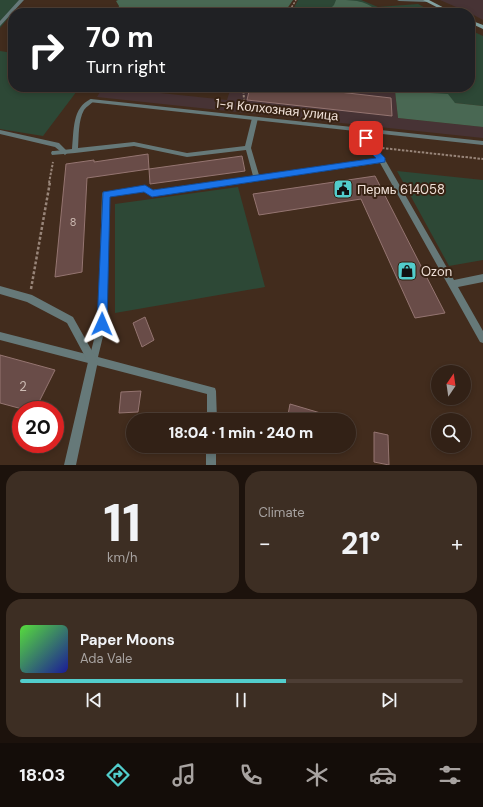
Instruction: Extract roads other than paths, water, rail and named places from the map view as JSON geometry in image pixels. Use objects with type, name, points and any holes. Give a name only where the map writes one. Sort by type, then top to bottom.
[{"type":"street","points":[[15,8],[22,0]]},
{"type":"street","points":[[426,0],[442,8]]},
{"type":"street","points":[[0,24],[8,15]]},
{"type":"street","name":"1-я Колхозная улица","points":[[91,101],[483,143]]},
{"type":"street","points":[[0,132],[57,145],[65,152]]},
{"type":"street","points":[[0,290],[29,298],[70,320],[93,361],[70,465]]},
{"type":"lane","points":[[399,0],[426,0]]},
{"type":"lane","points":[[75,151],[79,114],[84,106],[91,101]]},
{"type":"lane","points":[[255,118],[248,148],[257,178]]},
{"type":"lane","points":[[362,130],[369,146],[382,160],[483,339]]},
{"type":"lane","points":[[54,153],[134,144],[187,155],[248,148]]},
{"type":"lane","points":[[93,361],[102,324],[106,194],[145,189],[152,193],[382,160]]},
{"type":"lane","points":[[452,284],[483,278]]},
{"type":"lane","points":[[0,336],[212,391],[212,413]]},
{"type":"lane","points":[[211,453],[211,465]]},
{"type":"place","name":"Пермь 614058","points":[[343,189]]},
{"type":"place","name":"Ozon","points":[[407,271]]}]
